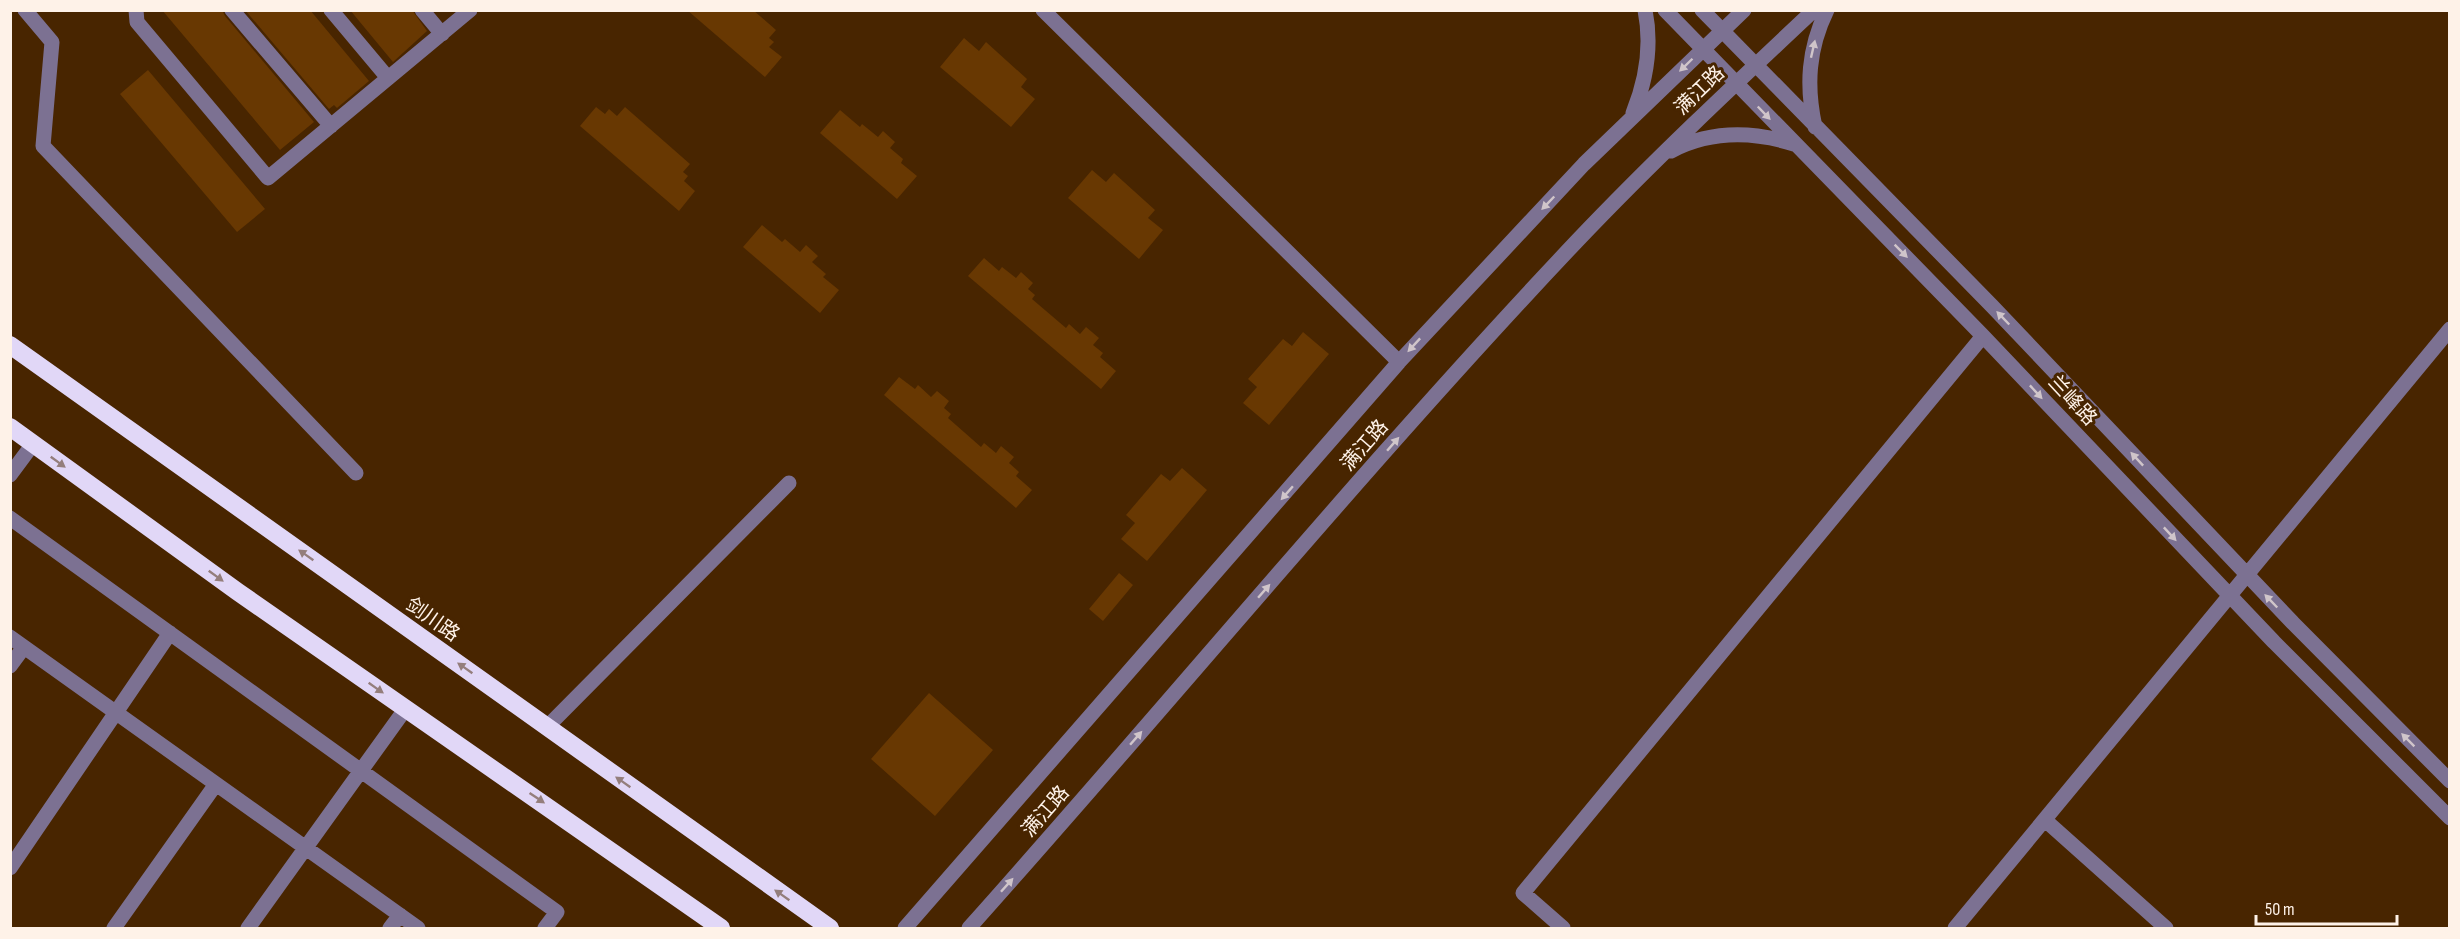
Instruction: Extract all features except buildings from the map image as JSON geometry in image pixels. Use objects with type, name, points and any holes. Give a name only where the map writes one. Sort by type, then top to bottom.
[{"type":"highway","name":"剑川路","points":[[10,345],[830,928]]},
{"type":"highway","points":[[10,427],[248,598],[721,928]]},
{"type":"street","points":[[25,10],[52,42],[43,146],[356,473]]},
{"type":"street","points":[[136,10],[137,22],[268,178],[470,10]]},
{"type":"street","points":[[232,10],[331,126]]},
{"type":"street","points":[[331,10],[388,78]]},
{"type":"street","points":[[422,10],[441,34]]},
{"type":"street","points":[[1043,10],[1399,362]]},
{"type":"street","points":[[1630,119],[1639,99],[1647,57],[1645,10]]},
{"type":"street","name":"兰峰路","points":[[1665,10],[1983,336],[2229,596],[2450,818]]},
{"type":"street","name":"兰峰路","points":[[1702,10],[1992,306],[2246,575],[2450,781]]},
{"type":"street","name":"满江路","points":[[905,928],[1281,500],[1399,362],[1542,208],[1630,119],[1744,10]]},
{"type":"street","name":"满江路","points":[[969,928],[1462,366],[1576,242],[1661,156],[1814,10]]},
{"type":"street","points":[[1815,127],[1809,94],[1809,77],[1814,42],[1827,10]]},
{"type":"street","points":[[1661,156],[1679,147],[1719,135],[1757,135],[1794,144]]},
{"type":"street","points":[[1955,928],[2450,329]]},
{"type":"street","points":[[1563,928],[1523,893],[1983,336]]},
{"type":"street","points":[[10,475],[33,444]]},
{"type":"street","points":[[547,727],[789,483]]},
{"type":"street","points":[[10,518],[557,912],[545,928]]},
{"type":"street","points":[[10,868],[170,633]]},
{"type":"street","points":[[10,637],[418,928]]},
{"type":"street","points":[[10,666],[24,647]]},
{"type":"street","points":[[248,928],[406,708]]},
{"type":"street","points":[[114,928],[216,784]]},
{"type":"street","points":[[2045,820],[2166,928]]},
{"type":"street","points":[[390,928],[400,915]]}]
